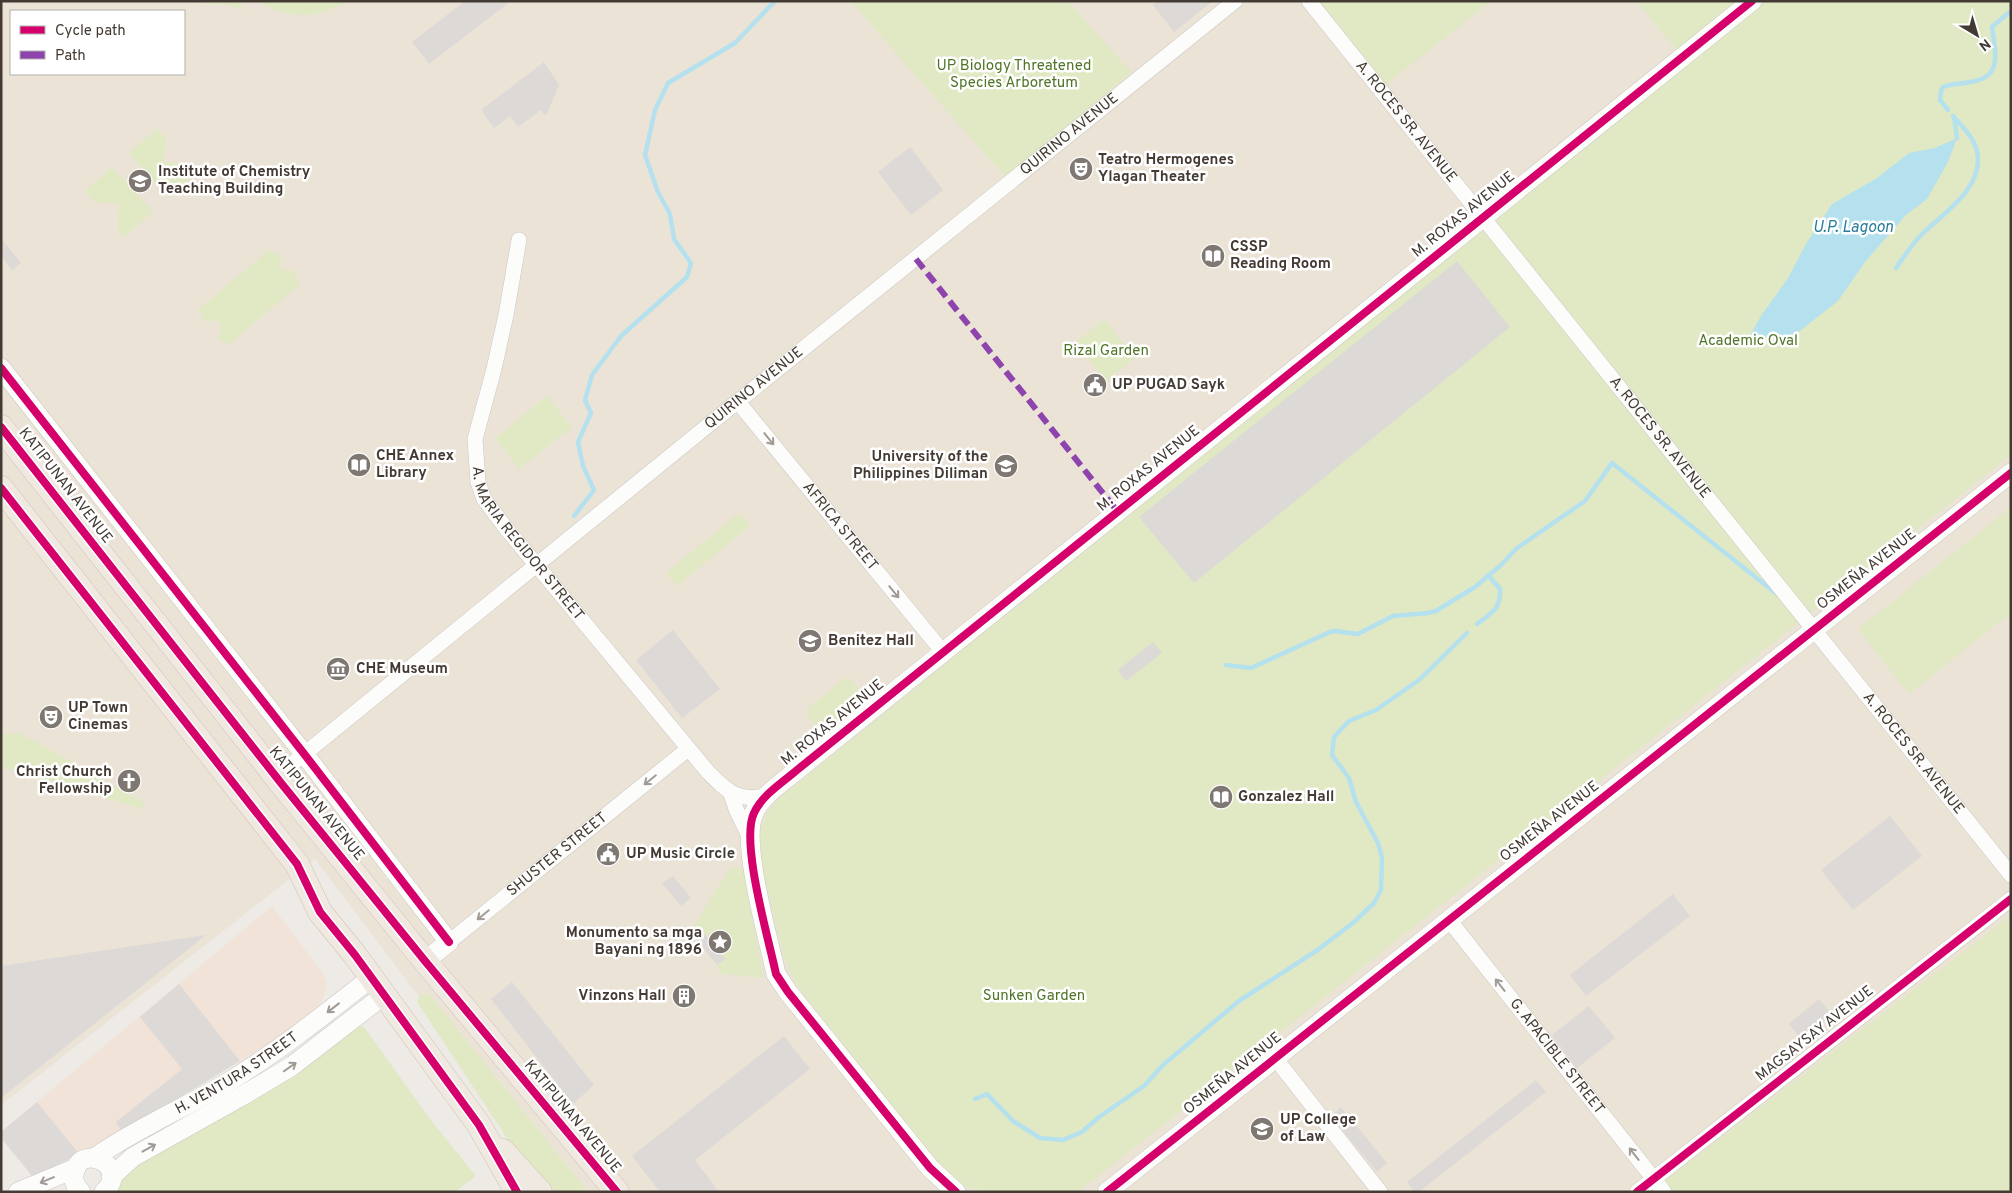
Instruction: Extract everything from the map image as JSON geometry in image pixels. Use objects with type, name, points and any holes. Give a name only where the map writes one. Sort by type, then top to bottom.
[{"type":"main road","name":"KATIPUNAN AVENUE","points":[[1,427],[276,777],[425,961],[617,1192]]},
{"type":"main road","points":[[1,488],[297,864],[320,912],[378,987],[482,1130],[517,1192]]},
{"type":"main road","points":[[21,513],[38,504],[52,491]]},
{"type":"main road","points":[[482,1130],[520,1168],[540,1192]]},
{"type":"main road","points":[[586,1155],[592,1172],[595,1192]]},
{"type":"street","name":"QUIRINO AVENUE","points":[[276,777],[1235,1]]},
{"type":"street","name":"A. ROCES SR. AVENUE","points":[[1309,1],[2011,875]]},
{"type":"street","name":"M. ROXAS AVENUE","points":[[956,1192],[930,1168],[788,992],[776,974],[749,845],[751,820],[754,811],[766,796],[943,652],[1752,1]]},
{"type":"street","name":"A. MARIA REGIDOR STREET","points":[[519,240],[506,315],[494,369],[475,438],[478,482],[484,499],[688,749],[731,794],[736,809],[750,836]]},
{"type":"street","name":"KATIPUNAN AVENUE","points":[[1,368],[305,755],[449,942]]},
{"type":"street","name":"AFRICA STREET","points":[[738,402],[943,652]]},
{"type":"street","name":"OSMEÑA AVENUE","points":[[1107,1192],[2011,473]]},
{"type":"street","name":"SHUSTER STREET","points":[[425,961],[688,749]]},
{"type":"street","points":[[731,794],[752,798],[766,796]]},
{"type":"street","name":"MAGSAYSAY AVENUE","points":[[1637,1192],[2011,899]]},
{"type":"street","name":"G. APACIBLE STREET","points":[[1449,920],[1664,1192]]},
{"type":"street","name":"H. VENTURA STREET","points":[[76,1168],[83,1160],[94,1158],[113,1145],[228,1082],[378,987]]},
{"type":"street","name":"H. VENTURA STREET","points":[[108,1185],[133,1157],[251,1092],[292,1066],[378,987]]},
{"type":"street","points":[[1275,1058],[1380,1192]]},
{"type":"street","points":[[94,1158],[105,1162],[111,1172],[108,1185]]},
{"type":"street","points":[[76,1168],[74,1179],[76,1191]]},
{"type":"street","points":[[18,1192],[76,1168]]},
{"type":"shaded area","name":"University of the Philippines Diliman","points":[[1,1],[2011,1],[2011,1192],[567,1192],[315,859],[1,1105]]},
{"type":"shaded area","points":[[465,1],[511,1],[429,64],[412,42]]},
{"type":"shaded area","points":[[1157,1],[1213,1],[1174,32],[1153,5]]},
{"type":"shaded area","points":[[544,62],[559,85],[546,116],[541,110],[518,127],[510,116],[494,128],[481,110]]},
{"type":"shaded area","points":[[910,147],[943,190],[911,215],[878,172]]},
{"type":"shaded area","points":[[1,238],[21,263],[12,270],[1,256]]},
{"type":"shaded area","points":[[1457,261],[1510,327],[1194,583],[1139,517]]},
{"type":"shaded area","points":[[673,630],[720,689],[682,718],[636,660]]},
{"type":"shaded area","points":[[1153,642],[1162,653],[1126,681],[1118,670]]},
{"type":"shaded area","points":[[1890,816],[1922,856],[1853,910],[1821,870]]},
{"type":"shaded area","points":[[673,876],[691,898],[681,906],[662,883]]},
{"type":"shaded area","points":[[1673,894],[1690,916],[1586,996],[1570,975]]},
{"type":"shaded area","points":[[272,906],[324,975],[327,985],[322,1002],[309,1014],[273,1041],[122,1132],[79,1154],[1,1138],[1,1132]]},
{"type":"shaded area","points":[[704,933],[725,959],[717,965],[696,939]]},
{"type":"shaded area","points":[[206,935],[1,1098],[1,966]]},
{"type":"shaded area","points":[[512,982],[594,1085],[573,1104],[491,999]]},
{"type":"shaded area","points":[[179,984],[240,1061],[122,1132],[116,1122],[182,1069],[140,1017]]},
{"type":"shaded area","points":[[1819,999],[1832,1015],[1801,1039],[1789,1024]]},
{"type":"shaded area","points":[[1589,1006],[1615,1038],[1577,1068],[1552,1035]]},
{"type":"shaded area","points":[[784,1036],[810,1069],[695,1160],[719,1192],[660,1192],[632,1156]]},
{"type":"shaded area","points":[[1536,1080],[1546,1092],[1419,1192],[1414,1192],[1407,1182]]},
{"type":"shaded area","points":[[37,1102],[79,1154],[33,1177],[1,1138],[1,1132]]},
{"type":"shaded area","points":[[1341,1107],[1387,1163],[1377,1172],[1331,1116]]},
{"type":"green space","points":[[196,1],[237,1],[247,10],[227,5],[195,3]]},
{"type":"green space","points":[[258,1],[348,1],[326,11],[303,15],[280,12]]},
{"type":"green space","name":"UP Biology Threatened Species Arboretum","points":[[850,1],[1068,1],[1131,72],[1007,179]]},
{"type":"green space","points":[[1316,1],[1491,1],[1383,87]]},
{"type":"green space","points":[[1637,1],[1738,1],[1676,50]]},
{"type":"green space","name":"Academic Oval","points":[[1766,1],[2011,1],[2011,455],[1078,1192],[987,1192],[960,1185],[942,1169],[805,996],[791,975],[784,958],[758,852],[761,826],[768,812],[777,800]]},
{"type":"green space","points":[[157,128],[166,138],[164,162],[190,165],[197,173],[169,198],[129,153]]},
{"type":"green space","points":[[112,167],[153,212],[124,237],[118,229],[119,203],[94,202],[85,191]]},
{"type":"green space","points":[[270,249],[275,255],[281,255],[281,270],[296,271],[295,278],[300,284],[228,345],[225,342],[219,341],[220,322],[202,320],[202,315],[198,310]]},
{"type":"green space","name":"Rizal Garden","points":[[1105,319],[1135,358],[1106,381],[1075,342]]},
{"type":"green space","points":[[547,396],[572,427],[519,469],[495,438]]},
{"type":"green space","points":[[2011,507],[2011,613],[1909,694],[1858,629]]},
{"type":"green space","points":[[739,513],[750,526],[677,586],[666,573]]},
{"type":"green space","points":[[849,677],[867,698],[822,734],[807,715],[808,708],[843,679]]},
{"type":"green space","points":[[20,733],[145,803],[142,809],[1,767],[1,734]]},
{"type":"green space","points":[[734,867],[743,871],[764,978],[721,974],[717,966],[725,959],[704,932],[696,938],[690,932],[730,868]]},
{"type":"green space","points":[[2011,915],[2011,1192],[1651,1192],[1666,1180]]},
{"type":"green space","points":[[429,994],[580,1182],[586,1192],[552,1192],[514,1149],[417,1002],[420,995]]},
{"type":"green space","points":[[354,1023],[364,1027],[429,1118],[476,1176],[455,1192],[115,1192],[130,1169]]},
{"type":"water","name":"U.P. Lagoon","points":[[1957,138],[1948,162],[1927,199],[1906,215],[1865,262],[1838,301],[1792,337],[1762,340],[1744,346],[1761,316],[1788,278],[1806,244],[1832,204],[1877,178],[1909,153],[1935,148]]},
{"type":"waterway","points":[[574,516],[594,490],[583,466],[578,442],[591,413],[585,400],[592,375],[621,336],[687,277],[691,263],[674,239],[670,214],[658,192],[645,155],[655,110],[668,83],[735,43],[775,1]]},
{"type":"waterway","points":[[1948,110],[1940,100],[1943,87],[1967,83],[1988,75],[1993,69],[1995,62],[1992,27],[2011,11]]},
{"type":"waterway","points":[[1896,268],[1918,238],[1961,198],[1975,176],[1978,164],[1977,151],[1967,132],[1953,116]]},
{"type":"waterway","points":[[1954,117],[1957,138]]},
{"type":"waterway","points":[[1226,665],[1251,668],[1330,632],[1358,634],[1393,616],[1436,611],[1475,587],[1500,566],[1517,548],[1585,501],[1612,463],[1778,595]]},
{"type":"waterway","points":[[1477,624],[1494,610],[1499,601],[1500,589],[1488,575]]},
{"type":"waterway","points":[[975,1099],[987,1094],[1013,1121],[1040,1138],[1063,1140],[1082,1132],[1099,1117],[1144,1086],[1163,1065],[1239,1001],[1319,949],[1354,922],[1374,903],[1381,890],[1382,858],[1378,843],[1356,802],[1349,778],[1332,755],[1334,737],[1349,721],[1376,710],[1419,680],[1467,633]]},
{"type":"marked path","points":[[916,259],[1118,512]]},
{"type":"cycle path","points":[[956,1192],[930,1168],[788,992],[776,974],[757,892],[751,846],[751,827],[754,813],[762,801],[779,785],[1752,1]]},
{"type":"cycle path","points":[[1,368],[305,755],[449,942]]},
{"type":"cycle path","points":[[1,427],[281,783],[425,961],[617,1192]]},
{"type":"cycle path","points":[[1107,1192],[2011,473]]},
{"type":"cycle path","points":[[1,488],[297,864],[320,912],[355,955],[479,1125],[517,1192]]},
{"type":"cycle path","points":[[1637,1192],[2011,899]]},
{"type":"place","name":"Teatro Hermogenes Ylagan Theater","points":[[1081,169]]},
{"type":"place","name":"Institute of Chemistry Teaching Building","points":[[140,181]]},
{"type":"place","name":"CSSP Reading Room","points":[[1213,256]]},
{"type":"place","name":"UP PUGAD Sayk","points":[[1095,385]]},
{"type":"place","name":"CHE Annex Library","points":[[359,465]]},
{"type":"place","name":"University of the Philippines Diliman","points":[[1006,466]]},
{"type":"place","name":"Benitez Hall","points":[[810,641]]},
{"type":"place","name":"CHE Museum","points":[[338,669]]},
{"type":"place","name":"UP Town Cinemas","points":[[51,717]]},
{"type":"place","name":"Christ Church Fellowship","points":[[129,781]]},
{"type":"place","name":"Gonzalez Hall","points":[[1221,797]]},
{"type":"place","name":"UP Music Circle","points":[[608,854]]},
{"type":"place","name":"Monumento sa mga Bayani ng 1896","points":[[720,942]]},
{"type":"place","name":"Vinzons Hall","points":[[684,996]]},
{"type":"place","name":"UP College of Law","points":[[1262,1129]]},
{"type":"park label","name":"Sunken Garden","points":[[1034,996]]}]
